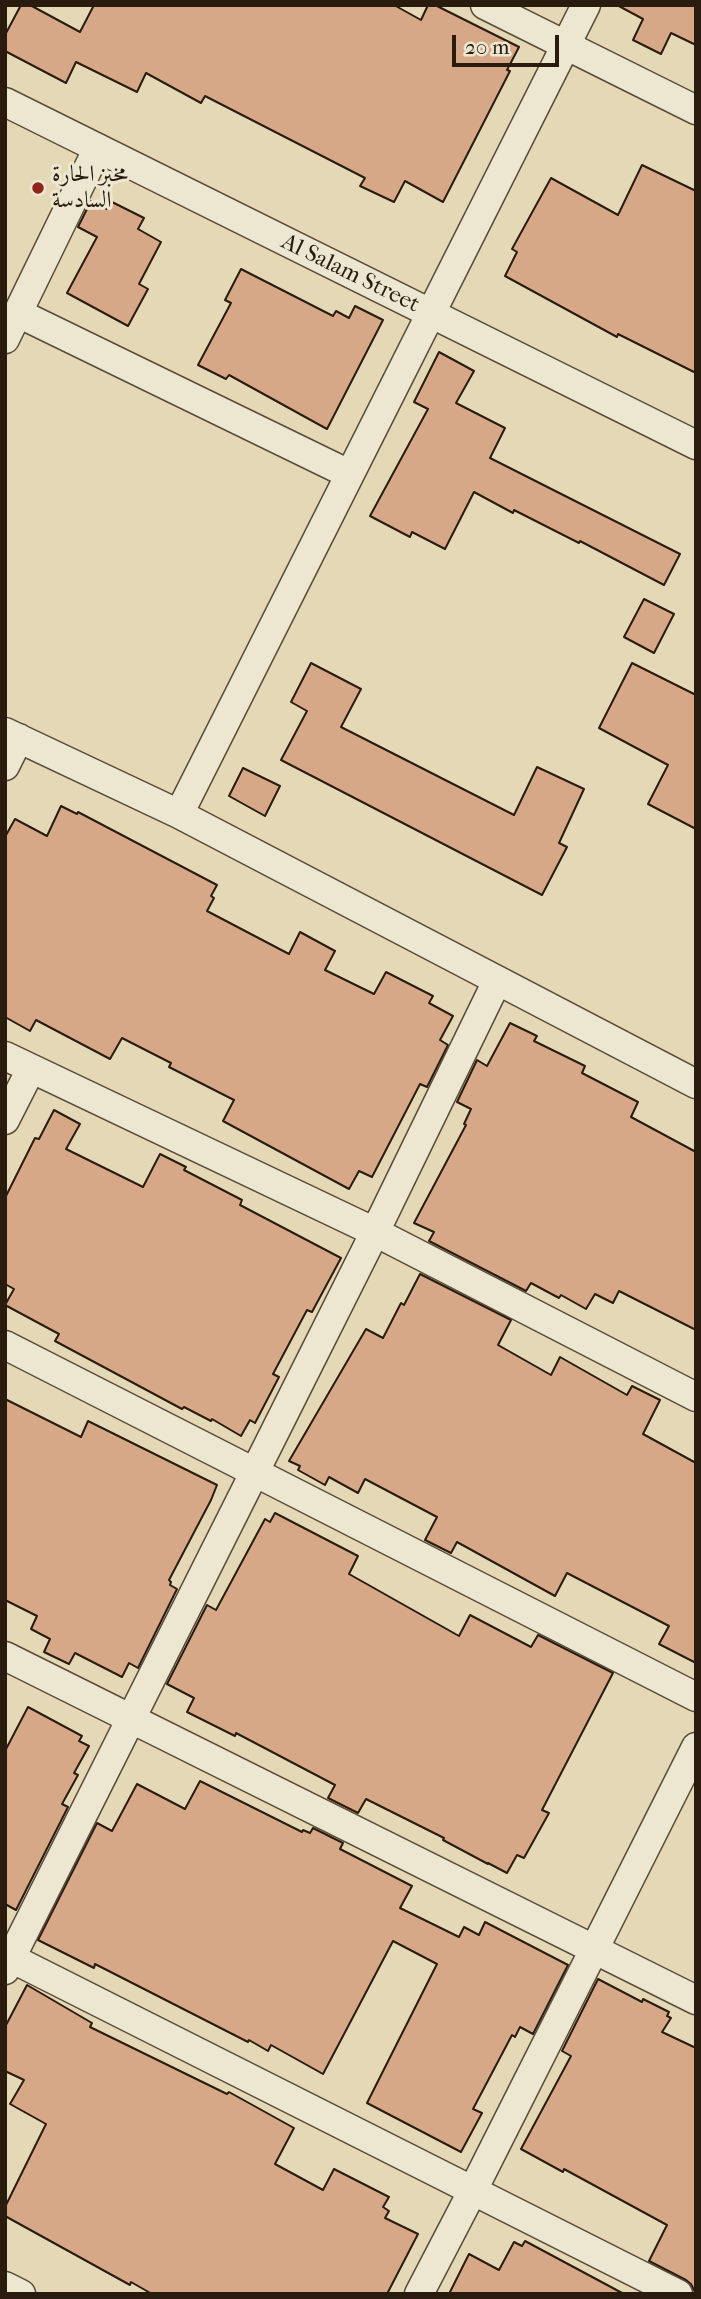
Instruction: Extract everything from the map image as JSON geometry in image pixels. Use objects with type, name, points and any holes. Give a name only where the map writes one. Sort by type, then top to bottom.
[{"type":"street","points":[[485,5],[696,110]]},
{"type":"street","points":[[180,814],[586,5]]},
{"type":"street","name":"Al Salam Street","points":[[5,102],[696,446]]},
{"type":"street","points":[[5,339],[97,148]]},
{"type":"street","points":[[18,313],[349,474]]},
{"type":"street","points":[[5,766],[12,735],[180,814],[696,1084]]},
{"type":"street","points":[[497,981],[375,1232],[7,1961],[678,2294]]},
{"type":"street","points":[[5,1056],[375,1232],[696,1397]]},
{"type":"street","points":[[5,1120],[31,1069]]},
{"type":"street","points":[[5,1345],[696,1697]]},
{"type":"street","points":[[5,1656],[696,2000]]},
{"type":"street","points":[[419,2294],[696,1747]]},
{"type":"street","points":[[5,2286],[21,2294]]},
{"type":"building","points":[[21,5],[30,5],[80,32],[94,5],[394,5],[421,20],[428,5],[435,5],[519,47],[507,70],[510,71],[443,202],[405,181],[394,202],[360,186],[365,178],[205,96],[201,103],[146,73],[137,92],[76,62],[66,83],[5,51],[5,35]]},
{"type":"building","points":[[617,5],[696,5],[696,45],[671,33],[661,54],[633,40],[643,19]]},
{"type":"building","points":[[642,165],[696,191],[696,373],[618,334],[617,337],[505,276],[517,252],[512,249],[551,178],[618,215]]},
{"type":"building","points":[[91,201],[107,209],[112,202],[144,218],[138,229],[161,242],[139,284],[148,289],[128,326],[67,293],[97,237],[78,227]]},
{"type":"building","points":[[241,269],[333,316],[336,311],[349,318],[355,306],[383,320],[327,429],[229,375],[226,379],[198,365],[231,303],[225,300]]},
{"type":"building","points":[[439,352],[474,371],[456,403],[505,428],[490,458],[680,554],[664,585],[580,541],[579,543],[514,510],[513,513],[474,492],[445,549],[412,532],[410,537],[370,516],[428,409],[414,402]]},
{"type":"building","points":[[644,599],[674,614],[654,653],[624,637]]},
{"type":"building","points":[[311,663],[361,689],[341,727],[514,815],[537,767],[584,789],[559,843],[567,847],[542,895],[281,760],[307,711],[291,702]]},
{"type":"building","points":[[632,663],[696,695],[696,829],[648,804],[668,765],[599,728]]},
{"type":"building","points":[[243,768],[280,786],[265,816],[229,796]]},
{"type":"building","points":[[61,806],[77,814],[78,812],[217,885],[207,911],[289,954],[300,932],[335,951],[325,970],[374,994],[386,972],[433,996],[429,1003],[453,1016],[440,1040],[448,1045],[427,1087],[420,1084],[372,1177],[359,1171],[349,1189],[223,1121],[234,1100],[169,1067],[171,1063],[122,1038],[110,1059],[36,1020],[30,1031],[5,1017],[5,837],[15,819],[47,836]]},
{"type":"building","points":[[510,1023],[537,1036],[534,1041],[585,1066],[582,1073],[638,1102],[631,1117],[696,1152],[696,1330],[619,1291],[613,1303],[595,1294],[586,1309],[531,1283],[526,1291],[429,1241],[434,1232],[414,1223],[466,1125],[464,1124],[471,1109],[457,1102],[477,1060],[487,1066]]},
{"type":"building","points":[[54,1110],[80,1124],[66,1149],[143,1187],[160,1154],[186,1167],[184,1170],[242,1200],[240,1205],[341,1258],[312,1312],[307,1310],[273,1374],[279,1377],[255,1423],[250,1420],[241,1436],[212,1419],[211,1421],[184,1407],[182,1409],[55,1341],[59,1334],[5,1305],[14,1289],[5,1284],[5,1198],[35,1138],[39,1139]]},
{"type":"building","points":[[420,1274],[511,1320],[498,1345],[551,1375],[560,1357],[627,1395],[632,1386],[660,1400],[643,1434],[696,1463],[696,1663],[659,1644],[669,1626],[567,1573],[555,1596],[457,1542],[451,1553],[425,1540],[437,1517],[365,1479],[358,1493],[329,1477],[325,1485],[298,1470],[300,1466],[289,1461],[366,1329],[383,1338]]},
{"type":"building","points":[[5,1399],[81,1437],[88,1421],[217,1485],[169,1580],[170,1585],[177,1589],[138,1668],[129,1663],[122,1677],[75,1653],[69,1664],[44,1652],[50,1639],[31,1629],[37,1616],[5,1600]]},
{"type":"building","points":[[275,1513],[358,1556],[349,1574],[459,1636],[470,1615],[531,1647],[538,1635],[613,1673],[542,1810],[549,1813],[524,1858],[517,1855],[507,1873],[366,1799],[358,1813],[328,1798],[335,1785],[236,1733],[235,1736],[187,1712],[194,1698],[167,1684],[207,1605],[216,1610],[265,1519],[270,1522]]},
{"type":"building","points":[[28,1707],[82,1736],[79,1741],[89,1746],[74,1773],[78,1775],[62,1804],[68,1807],[16,1910],[5,1904],[5,1751]]},
{"type":"building","points":[[200,1781],[302,1832],[303,1830],[310,1833],[313,1828],[343,1843],[340,1849],[412,1886],[400,1908],[459,1937],[464,1927],[479,1935],[485,1922],[568,1965],[533,2034],[520,2027],[515,2037],[512,2035],[473,2109],[482,2113],[461,2152],[367,2103],[437,1964],[393,1941],[323,2074],[271,2045],[268,2051],[249,2040],[248,2042],[95,1964],[94,1968],[38,1940],[97,1823],[112,1831],[137,1784],[185,1809]]},
{"type":"building","points":[[598,1979],[642,2002],[643,1999],[669,2012],[667,2016],[671,2018],[662,2032],[696,2048],[696,2294],[686,2280],[649,2261],[667,2225],[564,2169],[563,2172],[521,2149],[571,2056],[562,2051]]},
{"type":"building","points":[[27,1985],[92,2023],[90,2027],[227,2094],[229,2092],[294,2128],[275,2164],[323,2190],[334,2169],[389,2197],[383,2207],[389,2211],[385,2218],[418,2234],[387,2294],[152,2294],[131,2282],[130,2285],[5,2216],[5,2207],[46,2124],[10,2104],[24,2080],[5,2071],[5,2027]]},
{"type":"building","points":[[525,2241],[624,2294],[449,2294],[469,2254],[499,2270],[514,2242],[522,2246]]},
{"type":"place","name":"مخبز الحارة السادسة","points":[[38,188]]}]
